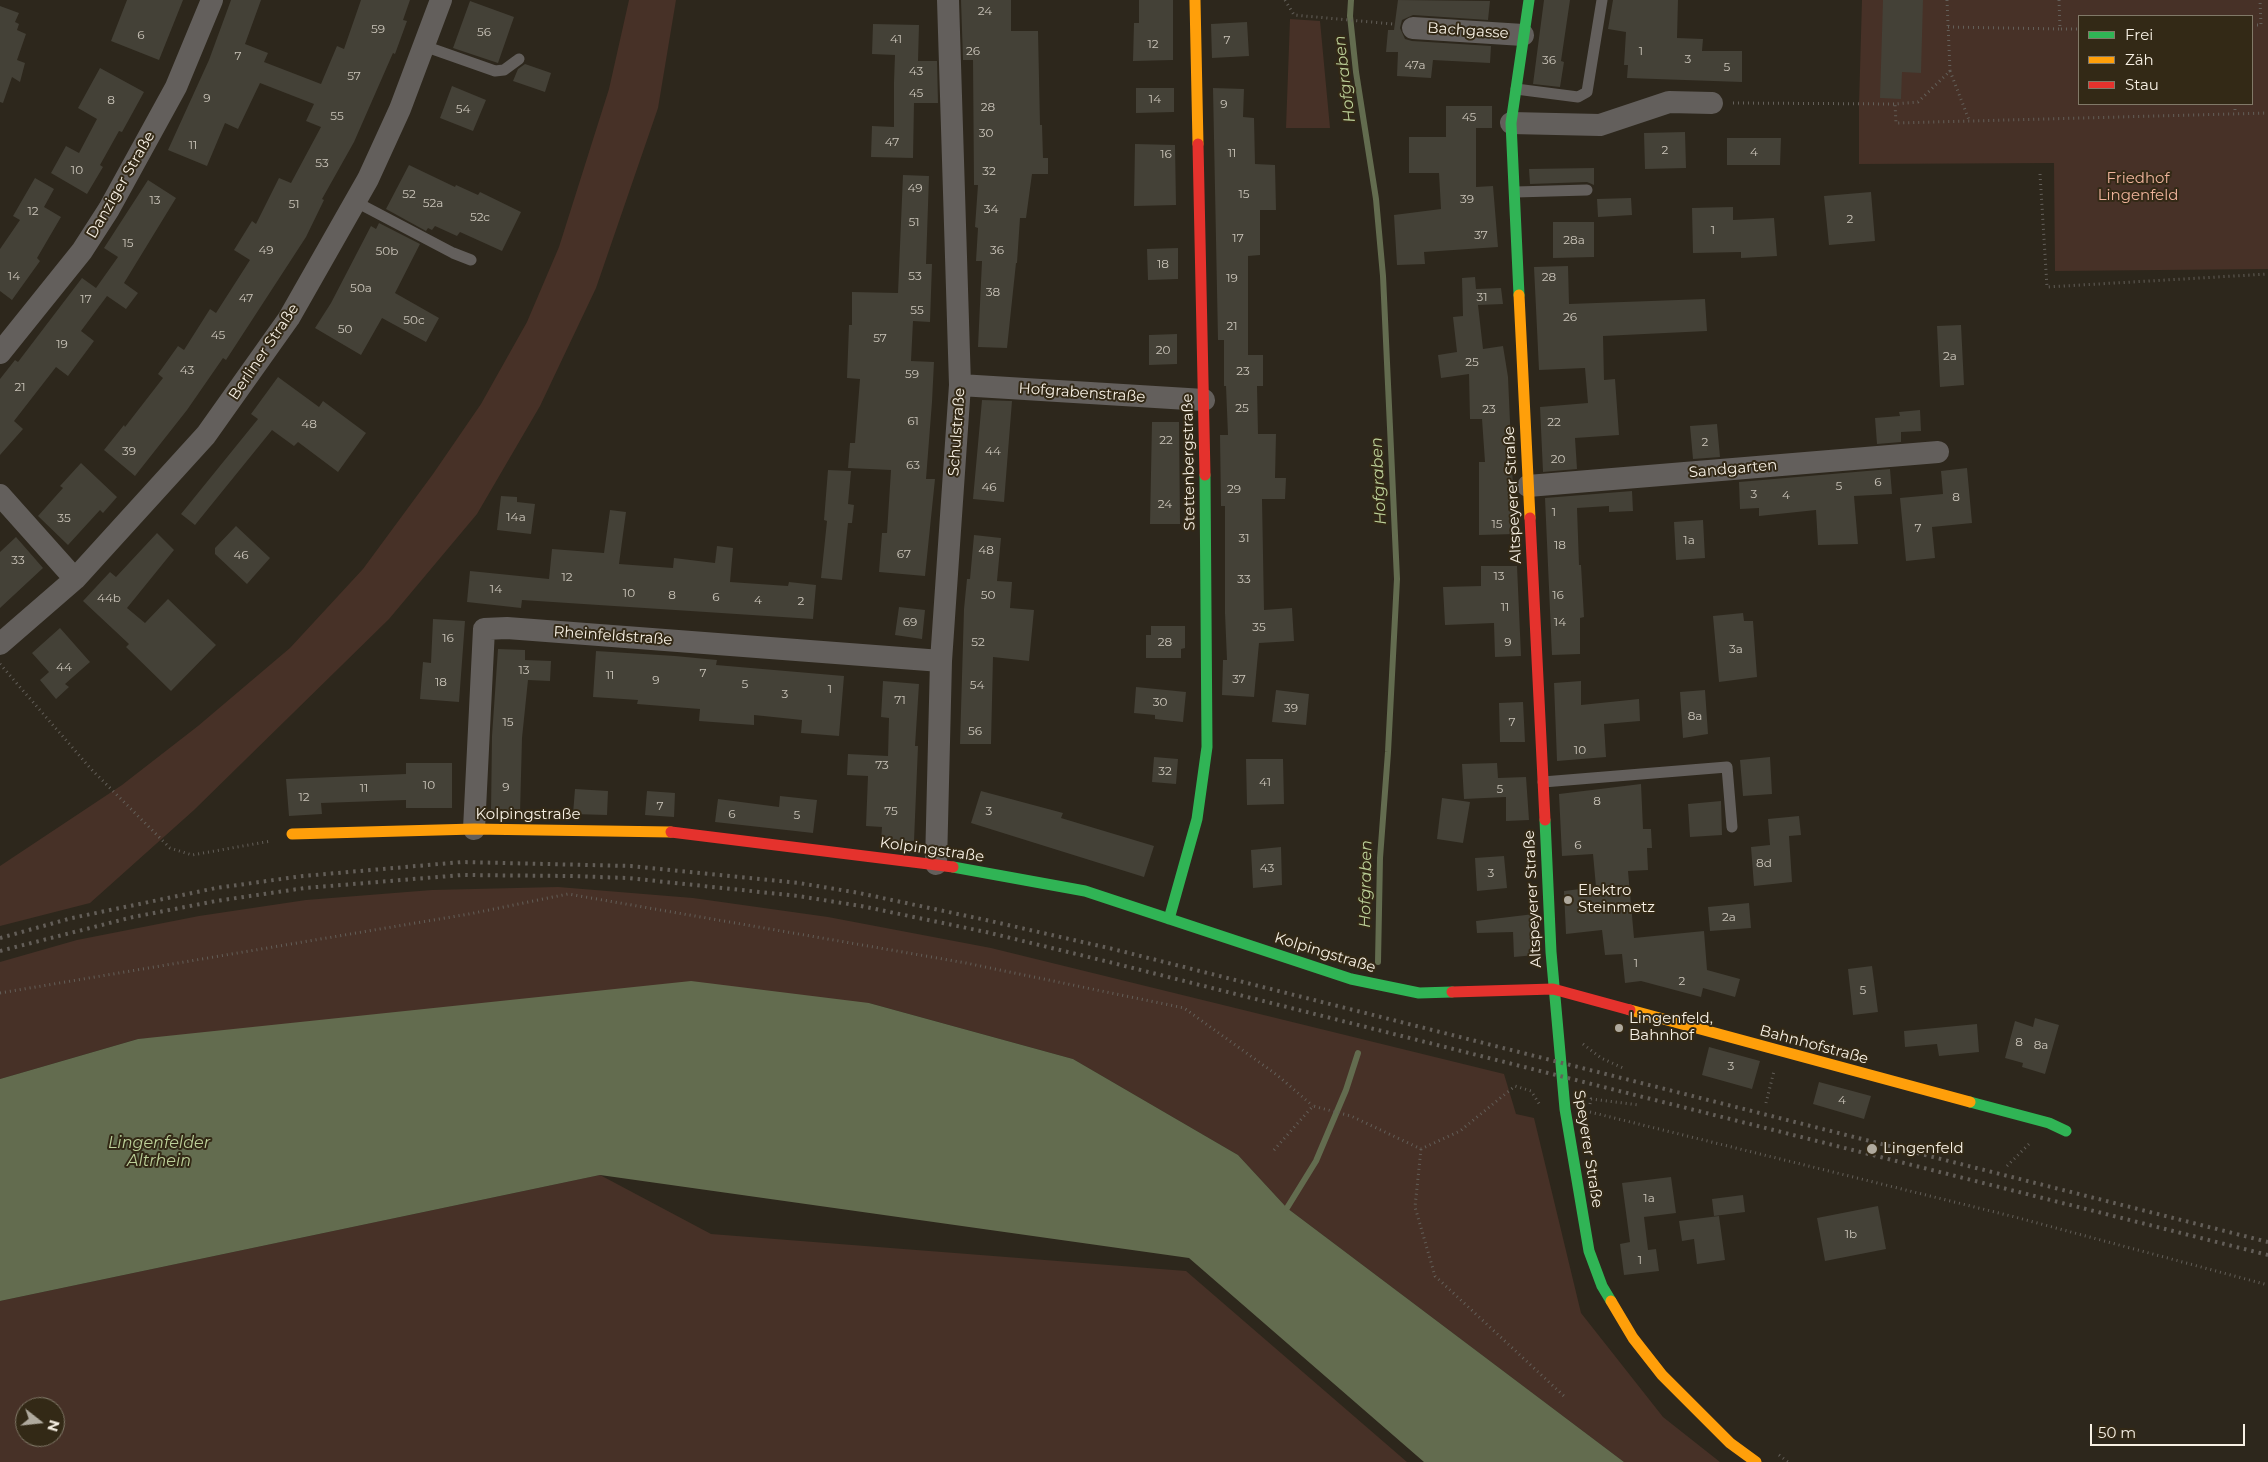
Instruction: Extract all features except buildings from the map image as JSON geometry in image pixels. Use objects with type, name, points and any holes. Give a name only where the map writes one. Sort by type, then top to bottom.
[{"type":"street","name":"Danziger Straße","points":[[0,353],[82,251],[109,209],[176,87],[212,0]]},
{"type":"street","name":"Berliner Straße","points":[[0,644],[75,579],[206,435],[289,318],[368,179],[400,109],[441,0]]},
{"type":"street","name":"Schulstraße","points":[[936,864],[941,661],[960,385],[948,0]]},
{"type":"street","name":"Stettenbergstraße","points":[[1169,918],[1197,819],[1207,747],[1204,400],[1195,0]]},
{"type":"street","name":"Altspeyerer Straße","points":[[1529,0],[1511,123],[1553,989]]},
{"type":"street","name":"Bachgasse","points":[[1413,28],[1524,35]]},
{"type":"street","points":[[1511,123],[1600,125],[1669,102],[1712,103]]},
{"type":"street","name":"Hofgrabenstraße","points":[[960,385],[1204,400]]},
{"type":"street","name":"Sandgarten","points":[[1528,486],[1938,452]]},
{"type":"street","points":[[0,494],[75,579]]},
{"type":"street","name":"Rheinfeldstraße","points":[[474,829],[484,629],[507,628],[941,661]]},
{"type":"street","name":"Kolpingstraße","points":[[292,834],[474,829],[663,831],[936,864],[1085,890],[1351,979],[1419,993],[1553,989]]},
{"type":"street","name":"Bahnhofstraße","points":[[1553,989],[2049,1123],[2066,1131]]},
{"type":"street","name":"Speyerer Straße","points":[[1553,989],[1566,1110],[1589,1251],[1602,1286],[1633,1338],[1662,1375],[1730,1443],[1756,1462]]},
{"type":"lane","points":[[1516,89],[1578,97],[1587,92],[1602,0]]},
{"type":"lane","points":[[424,46],[495,71],[504,70],[519,59]]},
{"type":"lane","points":[[1515,192],[1587,190]]},
{"type":"lane","points":[[356,202],[453,253],[471,260]]},
{"type":"lane","points":[[1542,782],[1727,767],[1732,827]]},
{"type":"path","points":[[1285,0],[1294,15],[1386,23],[1413,28]]},
{"type":"path","points":[[1947,0],[1950,71],[1969,120]]},
{"type":"path","points":[[2059,0],[2060,29]]},
{"type":"path","points":[[2253,25],[2260,25],[2260,0]]},
{"type":"path","points":[[1948,27],[2078,29]]},
{"type":"path","points":[[1712,103],[1894,104],[1918,102],[1950,71]]},
{"type":"path","points":[[1894,104],[1896,123],[2268,114]]},
{"type":"path","points":[[2235,105],[2235,114]]},
{"type":"path","points":[[2040,174],[2047,287],[2268,274]]},
{"type":"path","points":[[0,664],[91,769],[170,848],[192,855],[276,841],[292,834]]},
{"type":"path","points":[[0,993],[469,914],[568,894],[966,963],[1184,1008],[1277,1075],[1313,1106],[1352,1116],[1421,1149]]},
{"type":"path","points":[[1582,1043],[1601,1058],[1623,1068]]},
{"type":"path","points":[[1766,1103],[1771,1084]]},
{"type":"path","points":[[1421,1149],[1460,1131],[1515,1086],[1531,1091]]},
{"type":"path","points":[[1591,1099],[1639,1105]]},
{"type":"path","points":[[1274,1150],[1313,1106]]},
{"type":"path","points":[[1590,1112],[2005,1215],[2268,1284]]},
{"type":"path","points":[[2008,1166],[2049,1123]]},
{"type":"path","points":[[1421,1149],[1415,1206],[1434,1276],[1565,1397]]},
{"type":"green space","points":[[629,0],[676,0],[658,108],[596,288],[540,406],[477,514],[389,619],[194,810],[90,903],[0,926],[0,866],[122,785],[198,726],[290,648],[363,569],[433,474],[481,404],[527,322],[559,247],[609,89]]},
{"type":"green space","name":"Friedhof Lingenfeld","points":[[1862,0],[2268,0],[2268,269],[2055,271],[2054,163],[1859,164]]},
{"type":"green space","points":[[1290,19],[1320,21],[1330,128],[1286,128]]},
{"type":"green space","points":[[558,887],[693,898],[828,917],[991,948],[1504,1074],[1516,1114],[1534,1118],[1581,1313],[1663,1417],[1720,1462],[1624,1462],[1287,1208],[1238,1155],[1073,1059],[869,1003],[138,1039],[0,1079],[0,962],[77,940],[199,916],[306,900],[432,890]]},
{"type":"green space","points":[[600,1175],[711,1234],[1186,1271],[1407,1462],[0,1462],[0,1301]]},
{"type":"water","name":"Lingenfelder Altrhein","points":[[691,981],[869,1003],[1073,1059],[1238,1155],[1287,1208],[1624,1462],[1424,1462],[1189,1258],[600,1175],[0,1301],[0,1079],[138,1039]]},
{"type":"waterway","name":"Hofgraben","points":[[1351,0],[1350,16],[1356,72],[1376,199],[1383,276],[1397,579],[1388,752],[1380,858],[1378,962]]},
{"type":"waterway","name":"Hofgraben","points":[[1287,1208],[1316,1161],[1346,1090],[1358,1053]]},
{"type":"railway","points":[[0,938],[72,918],[216,888],[303,876],[462,862],[631,866],[799,883],[859,893],[1113,949],[2268,1242]]},
{"type":"railway","points":[[0,951],[133,917],[216,901],[305,888],[462,875],[628,878],[798,896],[861,906],[986,932],[1109,962],[2268,1255]]},
{"type":"traffic: fast","points":[[1519,295],[1511,123],[1529,0]]},
{"type":"traffic: fast","points":[[1169,919],[1197,819],[1207,747],[1205,475]]},
{"type":"traffic: fast","points":[[1545,820],[1551,952],[1565,1109],[1589,1251],[1602,1286],[1611,1301]]},
{"type":"traffic: fast","points":[[953,867],[1085,891],[1351,979],[1419,993],[1452,992]]},
{"type":"traffic: fast","points":[[1970,1102],[2049,1123],[2066,1131]]},
{"type":"traffic: slow","points":[[1195,0],[1198,144]]},
{"type":"traffic: slow","points":[[1519,295],[1530,518]]},
{"type":"traffic: slow","points":[[292,834],[474,829],[671,832]]},
{"type":"traffic: slow","points":[[1630,1010],[1970,1102]]},
{"type":"traffic: slow","points":[[1611,1301],[1633,1338],[1662,1375],[1730,1443],[1756,1462]]},
{"type":"traffic: jam","points":[[1198,144],[1205,475]]},
{"type":"traffic: jam","points":[[1530,518],[1545,820]]},
{"type":"traffic: jam","points":[[671,832],[953,867]]},
{"type":"traffic: jam","points":[[1452,992],[1553,989],[1630,1010]]},
{"type":"place","name":"Elektro Steinmetz","points":[[1568,900]]},
{"type":"place","name":"Lingenfeld, Bahnhof","points":[[1619,1028]]},
{"type":"place","name":"Lingenfeld","points":[[1872,1149]]}]
